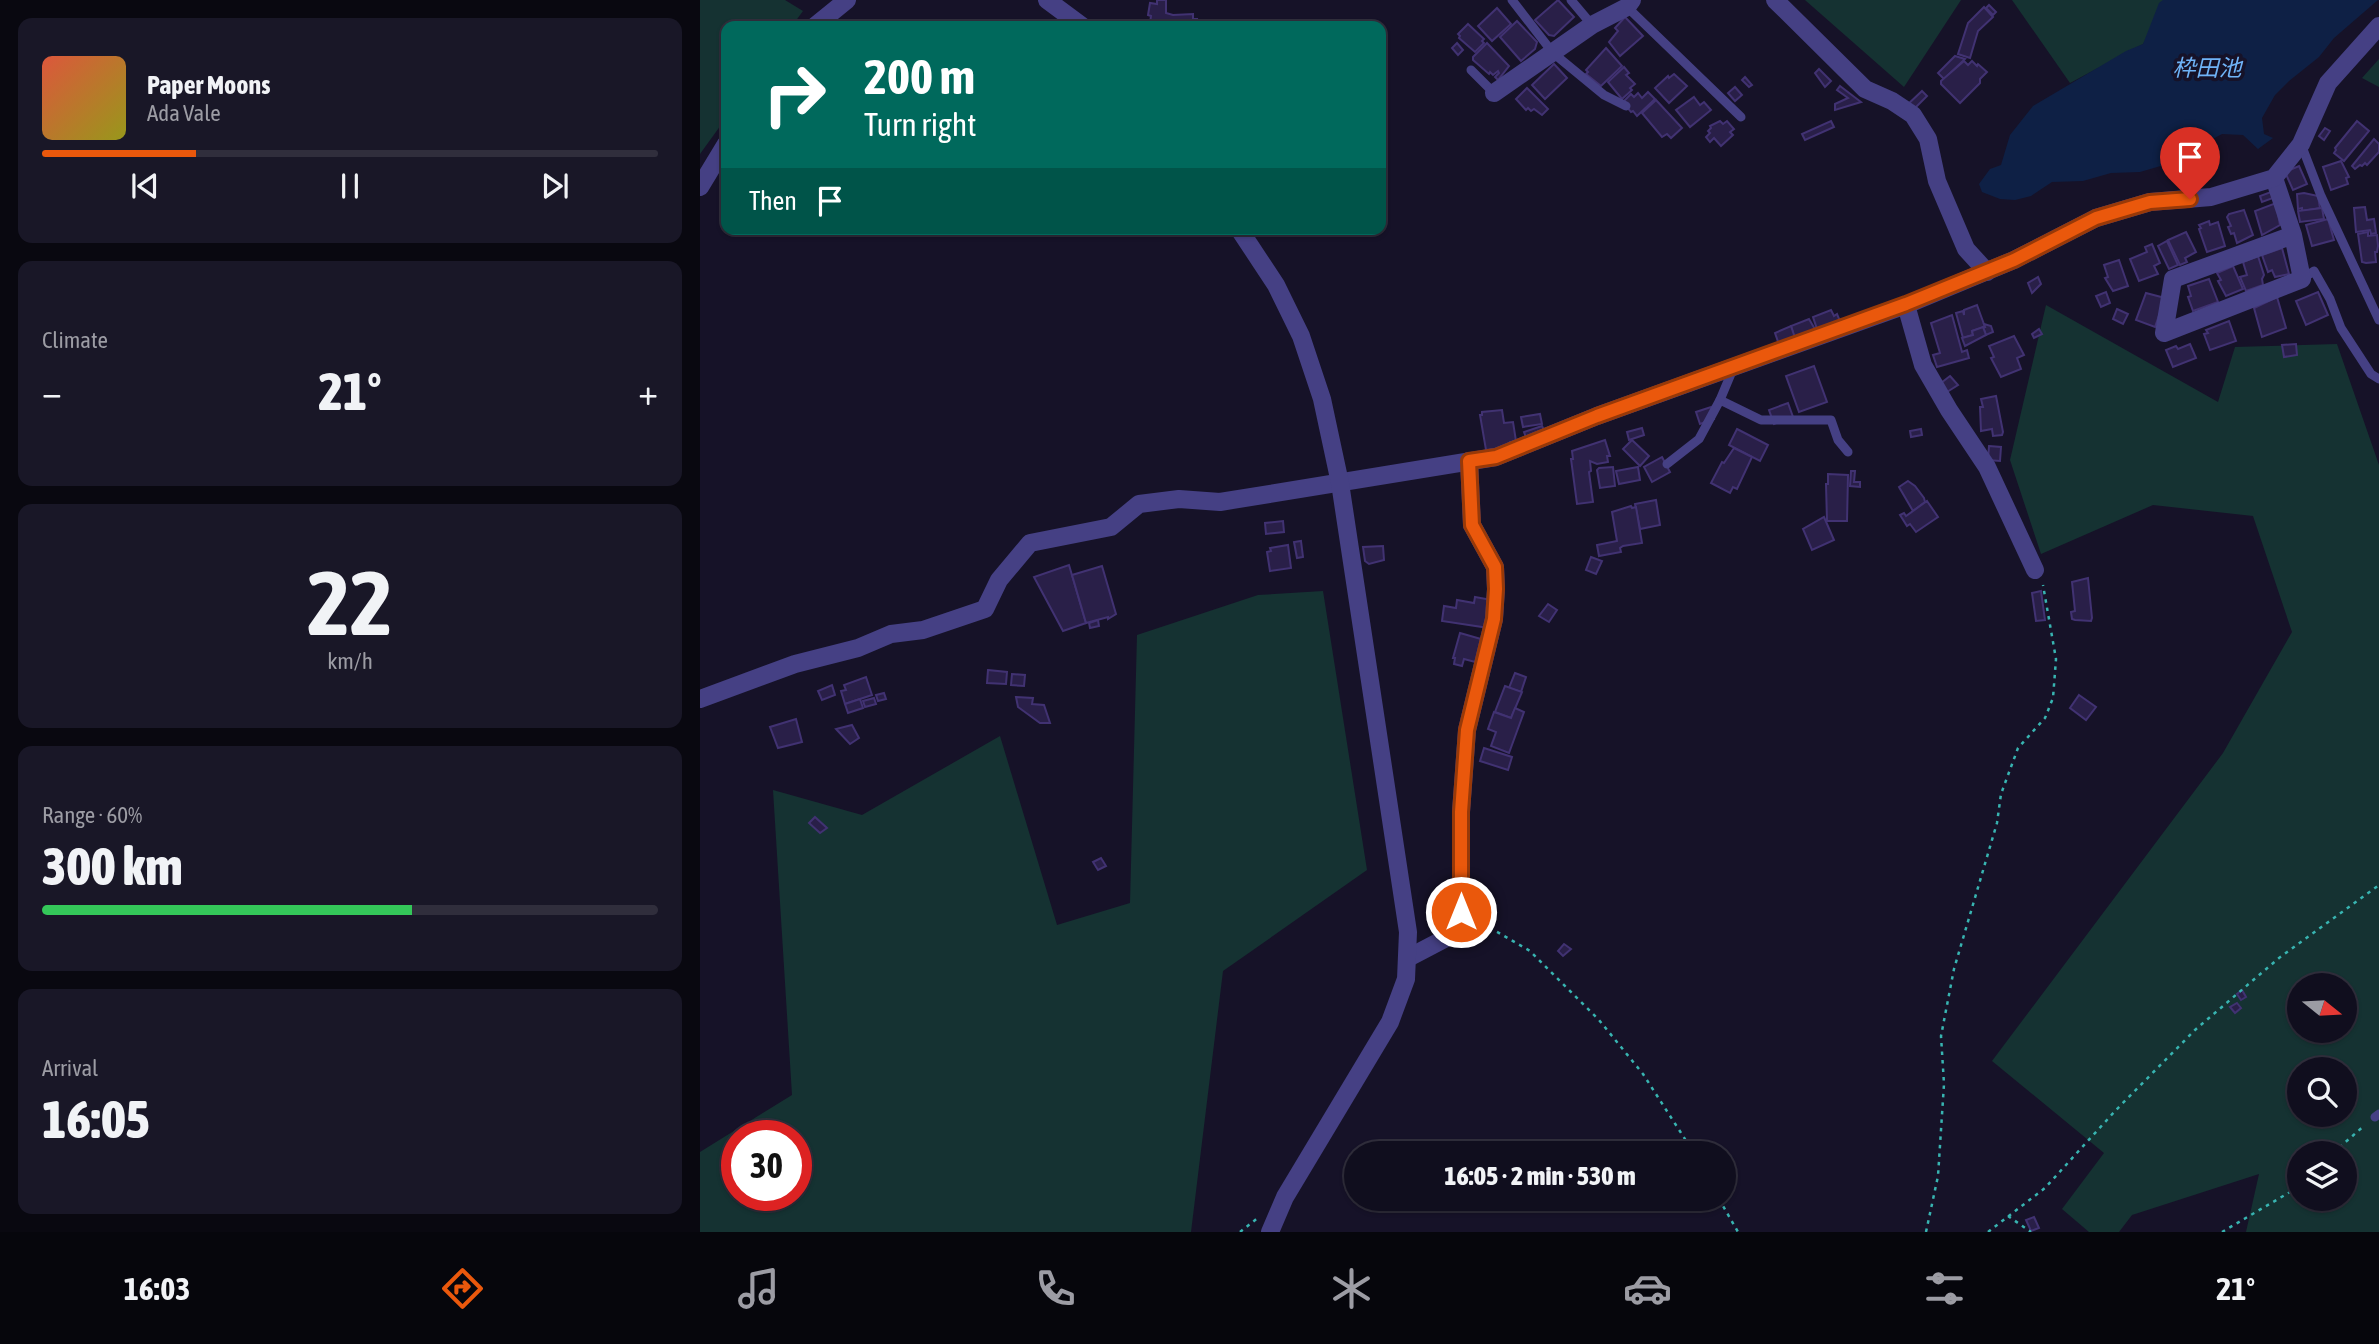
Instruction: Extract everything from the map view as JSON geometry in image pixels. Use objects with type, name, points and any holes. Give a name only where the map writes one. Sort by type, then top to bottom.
[{"type":"street","points":[[821,21],[846,0]]},
{"type":"street","points":[[1047,0],[1075,21]]},
{"type":"street","points":[[1775,0],[1865,89],[1892,101],[1913,115],[1928,139],[1937,181],[1966,249],[1987,272]]},
{"type":"street","points":[[1494,93],[1592,25],[1629,3]]},
{"type":"street","points":[[700,699],[795,664],[858,649],[891,635],[923,630],[985,609],[999,580],[1030,542],[1111,527],[1139,504],[1179,499],[1220,502],[1496,457],[1597,416],[1987,272],[2096,218],[2150,202],[2211,197],[2274,178],[2301,144],[2328,83],[2379,26]]},
{"type":"street","points":[[700,187],[721,152]]},
{"type":"street","points":[[2274,178],[2293,235],[2302,279],[2164,333],[2172,279],[2293,235]]},
{"type":"street","points":[[1243,235],[1276,285],[1301,336],[1322,398],[1340,483],[1408,932],[1406,979],[1390,1022],[1285,1197],[1270,1232]]},
{"type":"street","points":[[1906,304],[1923,365],[1987,467],[2035,570]]},
{"type":"street","points":[[1408,958],[1450,936],[1461,912],[1461,812],[1467,730],[1494,619],[1496,589],[1495,567],[1472,525],[1469,461]]},
{"type":"lane","points":[[1512,0],[1553,53],[1604,95],[1626,106]]},
{"type":"lane","points":[[1571,0],[1592,25]]},
{"type":"lane","points":[[1629,3],[1741,117]]},
{"type":"lane","points":[[1471,70],[1494,93]]},
{"type":"lane","points":[[2301,144],[2321,196],[2379,320]]},
{"type":"lane","points":[[2302,279],[2314,271],[2330,299],[2341,328],[2371,374],[2379,379]]},
{"type":"lane","points":[[1667,464],[1699,439],[1734,367]]},
{"type":"lane","points":[[1720,400],[1761,420],[1831,420],[1838,440],[1848,452]]},
{"type":"path","points":[[1926,1232],[1938,1176],[1944,1084],[1941,1036],[1954,969],[1997,823],[2001,794],[2018,748],[2045,718],[2053,698],[2056,659],[2046,589],[2035,570]]},
{"type":"path","points":[[1988,1232],[2045,1188],[2116,1110],[2195,1030],[2279,958],[2379,885]]},
{"type":"path","points":[[1461,912],[1530,951],[1589,1010],[1643,1074],[1686,1141]]},
{"type":"path","points":[[2347,1141],[2377,1115]]},
{"type":"path","points":[[2222,1232],[2287,1194]]},
{"type":"path","points":[[1725,1211],[1738,1232]]},
{"type":"path","points":[[2008,1216],[2031,1232]]},
{"type":"green space","points":[[700,0],[785,0],[803,11],[796,21],[721,21],[721,125],[700,154]]},
{"type":"green space","points":[[1805,0],[1961,0],[1904,87]]},
{"type":"green space","points":[[2012,0],[2173,0],[2143,44],[2070,83]]},
{"type":"green space","points":[[2379,59],[2379,87],[2362,78]]},
{"type":"green space","points":[[2046,305],[2218,402],[2235,347],[2337,344],[2379,465],[2379,1232],[2246,1232],[2259,1174],[2132,1215],[2119,1232],[2089,1232],[2062,1209],[2104,1153],[1992,1061],[2223,753],[2292,632],[2253,516],[2153,505],[2041,554],[2010,460]]},
{"type":"green space","points":[[1323,591],[1367,870],[1223,971],[1191,1232],[700,1232],[700,1152],[721,1139],[721,1211],[812,1211],[812,1120],[752,1120],[792,1095],[773,790],[862,815],[1000,736],[1057,925],[1130,903],[1137,635],[1258,595]]},
{"type":"water","name":"枠田池","points":[[2163,0],[2378,0],[2275,95],[2262,118],[2264,134],[2273,138],[2258,149],[2243,135],[2222,134],[2164,165],[2140,172],[2111,173],[2083,181],[2052,182],[2031,196],[2015,200],[2000,199],[1982,192],[1979,184],[1990,169],[2001,165],[2010,135],[2033,106],[2126,51],[2143,44],[2159,3]]},
{"type":"building","points":[[1157,0],[1166,0],[1166,13],[1193,14],[1193,19],[1197,21],[1150,21],[1151,16],[1148,15],[1150,3],[1157,4]]},
{"type":"building","points":[[1558,0],[1574,17],[1554,36],[1549,35],[1535,20]]},
{"type":"building","points":[[1989,5],[1996,12],[1993,15],[1986,8]]},
{"type":"building","points":[[1984,7],[1993,17],[1978,31],[1970,58],[1958,54],[1968,23]]},
{"type":"building","points":[[1497,8],[1511,24],[1492,41],[1478,26]]},
{"type":"building","points":[[1625,17],[1643,36],[1620,56],[1609,42],[1618,31],[1615,28]]},
{"type":"building","points":[[1517,21],[1537,42],[1535,49],[1521,61],[1500,37]]},
{"type":"building","points":[[1468,24],[1484,39],[1484,43],[1475,52],[1458,34]]},
{"type":"building","points":[[1457,43],[1463,50],[1458,55],[1452,48]]},
{"type":"building","points":[[1487,43],[1509,66],[1498,80],[1495,77],[1498,71],[1493,75],[1490,72],[1489,74],[1473,60]]},
{"type":"building","points":[[1606,48],[1622,66],[1601,86],[1586,74],[1586,70]]},
{"type":"building","points":[[1955,56],[1965,59],[1944,79],[1938,73]]},
{"type":"building","points":[[1964,61],[1968,65],[1972,61],[1987,72],[1960,103],[1941,81]]},
{"type":"building","points":[[1554,64],[1567,78],[1545,99],[1532,85]]},
{"type":"building","points":[[1624,67],[1629,73],[1626,75],[1635,84],[1622,99],[1608,82]]},
{"type":"building","points":[[1819,69],[1831,81],[1825,87],[1815,73]]},
{"type":"building","points":[[1674,74],[1687,86],[1669,103],[1655,88]]},
{"type":"building","points":[[1745,77],[1752,85],[1749,87],[1742,80]]},
{"type":"building","points":[[1840,86],[1861,102],[1835,110],[1835,104],[1848,98],[1837,90]]},
{"type":"building","points":[[1735,87],[1742,95],[1735,101],[1728,93]]},
{"type":"building","points":[[1527,88],[1548,109],[1542,115],[1534,109],[1526,110],[1516,99]]},
{"type":"building","points":[[1922,91],[1927,96],[1911,112],[1906,106]]},
{"type":"building","points":[[1648,92],[1655,99],[1637,116],[1623,102],[1631,94],[1634,97],[1638,93],[1642,98]]},
{"type":"building","points":[[1694,97],[1700,105],[1704,102],[1711,110],[1690,127],[1676,110]]},
{"type":"building","points":[[1656,100],[1682,128],[1671,138],[1667,134],[1662,137],[1642,113]]},
{"type":"building","points":[[1720,121],[1723,124],[1727,121],[1734,129],[1730,132],[1733,135],[1721,146],[1714,138],[1710,142],[1706,137],[1710,133],[1710,126]]},
{"type":"building","points":[[1831,121],[1834,127],[1805,140],[1802,134]]},
{"type":"building","points":[[2357,121],[2369,131],[2344,161],[2334,153],[2335,148]]},
{"type":"building","points":[[2325,128],[2330,131],[2324,140],[2319,136]]},
{"type":"building","points":[[2374,139],[2379,144],[2379,152],[2367,165],[2365,163],[2355,169],[2352,166]]},
{"type":"building","points":[[2341,161],[2349,177],[2346,178],[2348,184],[2331,190],[2323,167]]},
{"type":"building","points":[[2299,166],[2307,184],[2293,190],[2285,172]]},
{"type":"building","points":[[2271,192],[2273,198],[2262,202],[2260,196]]},
{"type":"building","points":[[2297,194],[2318,196],[2320,208],[2302,211],[2302,208],[2298,209]]},
{"type":"building","points":[[2276,203],[2280,225],[2262,235],[2255,211]]},
{"type":"building","points":[[2365,207],[2367,220],[2374,219],[2376,233],[2371,234],[2370,230],[2356,232],[2354,208]]},
{"type":"building","points":[[2322,208],[2324,219],[2300,222],[2298,211]]},
{"type":"building","points":[[2244,210],[2253,235],[2237,243],[2234,233],[2231,234],[2228,227],[2231,226],[2227,217]]},
{"type":"building","points":[[2328,219],[2334,240],[2312,246],[2306,225]]},
{"type":"building","points":[[2209,221],[2210,225],[2218,222],[2225,246],[2207,252],[2199,225]]},
{"type":"building","points":[[2186,232],[2196,252],[2185,258],[2187,262],[2180,265],[2168,240]]},
{"type":"building","points":[[2368,232],[2368,236],[2377,235],[2378,246],[2375,252],[2376,262],[2366,263],[2362,262],[2358,234]]},
{"type":"building","points":[[2167,241],[2178,265],[2169,269],[2158,246]]},
{"type":"building","points":[[2152,244],[2160,263],[2154,266],[2158,274],[2139,281],[2130,259],[2147,252],[2145,247]]},
{"type":"building","points":[[2282,248],[2289,274],[2275,277],[2272,270],[2268,272],[2262,255]]},
{"type":"building","points":[[2258,256],[2264,275],[2263,285],[2246,291],[2240,277],[2247,275],[2243,262]]},
{"type":"building","points":[[2119,260],[2128,286],[2113,291],[2105,278],[2108,277],[2104,265]]},
{"type":"building","points":[[2233,266],[2243,289],[2226,296],[2217,273]]},
{"type":"building","points":[[2038,277],[2041,284],[2032,293],[2028,283]]},
{"type":"building","points":[[2209,279],[2218,302],[2193,311],[2188,297],[2191,296],[2188,286]]},
{"type":"building","points":[[2106,292],[2110,303],[2101,307],[2096,296]]},
{"type":"building","points":[[2318,292],[2328,315],[2306,325],[2296,301]]},
{"type":"building","points":[[2146,293],[2165,298],[2155,327],[2136,320]]},
{"type":"building","points":[[2277,297],[2286,328],[2262,337],[2254,308]]},
{"type":"building","points":[[1977,305],[1985,327],[1972,331],[1973,335],[1963,338],[1956,313],[1963,311],[1964,315],[1964,310]]},
{"type":"building","points":[[2117,309],[2128,314],[2123,324],[2113,319]]},
{"type":"building","points":[[1831,310],[1834,316],[1837,314],[1845,333],[1818,332],[1813,317]]},
{"type":"building","points":[[1952,315],[1962,352],[1967,350],[1969,358],[1937,367],[1933,355],[1940,353],[1931,323]]},
{"type":"building","points":[[1809,319],[1816,331],[1795,339],[1791,326]]},
{"type":"building","points":[[2229,321],[2236,341],[2210,350],[2204,334],[2208,333],[2206,330]]},
{"type":"building","points":[[1984,324],[1991,326],[1993,332],[1986,335]]},
{"type":"building","points":[[1791,326],[1799,350],[1783,356],[1775,333]]},
{"type":"building","points":[[1983,327],[1986,335],[1965,346],[1962,338],[1973,335],[1972,331]]},
{"type":"building","points":[[2039,329],[2042,334],[2034,338],[2032,334]]},
{"type":"building","points":[[2014,336],[2024,355],[2017,358],[2021,369],[2001,377],[1991,358],[1994,357],[1989,346]]},
{"type":"building","points":[[2190,344],[2196,358],[2173,367],[2166,350]]},
{"type":"building","points":[[2296,344],[2297,355],[2284,357],[2282,345]]},
{"type":"building","points":[[1814,366],[1827,402],[1799,412],[1786,376]]},
{"type":"building","points":[[1950,376],[1958,385],[1947,392],[1941,383]]},
{"type":"building","points":[[1996,396],[2003,432],[2002,435],[1993,436],[1992,429],[1981,431],[1980,407],[1983,407],[1981,399]]},
{"type":"building","points":[[1788,403],[1793,417],[1774,424],[1769,410]]},
{"type":"building","points":[[1711,407],[1714,419],[1700,424],[1696,412]]},
{"type":"building","points":[[1502,410],[1504,423],[1513,422],[1516,441],[1510,442],[1510,447],[1486,450],[1480,415],[1482,412]]},
{"type":"building","points":[[1540,414],[1542,424],[1523,427],[1521,417]]},
{"type":"building","points":[[1542,426],[1546,434],[1530,447],[1524,432]]},
{"type":"building","points":[[1642,428],[1644,435],[1629,440],[1627,432]]},
{"type":"building","points":[[1737,429],[1768,445],[1760,461],[1729,445]]},
{"type":"building","points":[[1921,429],[1922,435],[1911,437],[1910,431]]},
{"type":"building","points":[[1605,440],[1610,456],[1607,456],[1608,462],[1597,464],[1590,461],[1593,502],[1577,504],[1572,451]]},
{"type":"building","points":[[1632,440],[1649,456],[1640,466],[1623,449]]},
{"type":"building","points":[[1989,446],[2001,447],[2000,461],[1988,460]]},
{"type":"building","points":[[1734,448],[1752,457],[1737,489],[1733,487],[1730,493],[1711,483],[1722,462],[1724,463]]},
{"type":"building","points":[[1662,457],[1670,472],[1652,482],[1644,467]]},
{"type":"building","points":[[1613,467],[1615,486],[1600,488],[1597,470]]},
{"type":"building","points":[[1638,467],[1640,480],[1619,484],[1616,471]]},
{"type":"building","points":[[1851,471],[1855,471],[1854,482],[1860,482],[1860,487],[1850,486]]},
{"type":"building","points":[[1828,474],[1848,475],[1847,521],[1827,521]]},
{"type":"building","points":[[1908,481],[1915,486],[1925,502],[1913,511],[1899,487]]},
{"type":"building","points":[[1656,500],[1660,525],[1640,529],[1635,504]]},
{"type":"building","points":[[1927,501],[1938,517],[1916,532],[1910,524],[1907,526],[1900,515],[1904,513],[1906,516]]},
{"type":"building","points":[[1636,507],[1642,543],[1623,546],[1620,548],[1621,552],[1599,556],[1597,545],[1617,541],[1612,512]]},
{"type":"building","points":[[1824,517],[1834,540],[1812,550],[1803,529]]},
{"type":"building","points":[[1283,521],[1284,532],[1266,534],[1265,523]]},
{"type":"building","points":[[1301,541],[1303,557],[1297,558],[1294,542]]},
{"type":"building","points":[[1288,545],[1291,568],[1270,571],[1267,552],[1271,551],[1270,548]]},
{"type":"building","points":[[1383,546],[1384,560],[1369,564],[1365,561],[1363,547]]},
{"type":"building","points":[[1591,557],[1602,561],[1596,574],[1586,570]]},
{"type":"building","points":[[1069,565],[1086,623],[1063,631],[1034,577]]},
{"type":"building","points":[[1102,566],[1116,614],[1108,619],[1086,623],[1072,575]]},
{"type":"building","points":[[2088,578],[2091,621],[2072,619],[2071,612],[2075,611],[2072,582]]},
{"type":"building","points":[[2041,591],[2045,620],[2036,621],[2032,593]]},
{"type":"building","points":[[1475,597],[1492,600],[1489,628],[1442,621],[1444,606],[1456,608],[1457,600],[1474,603]]},
{"type":"building","points":[[1548,604],[1557,610],[1549,622],[1539,616]]},
{"type":"building","points":[[1098,620],[1099,626],[1090,628],[1089,623]]},
{"type":"building","points":[[1460,633],[1481,639],[1479,663],[1464,659],[1462,666],[1454,664],[1453,658]]},
{"type":"building","points":[[988,670],[1007,672],[1006,684],[987,683]]},
{"type":"building","points":[[1515,673],[1526,677],[1521,692],[1509,688]]},
{"type":"building","points":[[1012,674],[1025,675],[1024,686],[1011,685]]},
{"type":"building","points":[[866,677],[872,695],[845,704],[841,691],[846,690],[844,685]]},
{"type":"building","points":[[832,685],[835,695],[822,700],[818,691]]},
{"type":"building","points":[[1505,686],[1522,692],[1511,718],[1495,712]]},
{"type":"building","points":[[884,693],[886,699],[878,701],[876,695]]},
{"type":"building","points":[[2079,695],[2096,707],[2086,720],[2070,708]]},
{"type":"building","points":[[1016,697],[1033,698],[1032,704],[1044,705],[1050,723],[1040,723],[1018,707]]},
{"type":"building","points":[[874,698],[876,704],[865,707],[863,701]]},
{"type":"building","points":[[860,699],[863,708],[848,713],[845,704]]},
{"type":"building","points":[[1515,708],[1524,712],[1509,753],[1491,746],[1496,732],[1488,729],[1494,712],[1511,718]]},
{"type":"building","points":[[796,719],[802,742],[778,748],[770,727]]},
{"type":"building","points":[[852,725],[859,738],[850,744],[836,729]]},
{"type":"building","points":[[1484,748],[1512,757],[1508,770],[1480,761]]},
{"type":"building","points":[[815,817],[827,828],[820,833],[809,823]]},
{"type":"building","points":[[1101,858],[1106,866],[1098,870],[1093,862]]},
{"type":"building","points":[[1564,944],[1571,949],[1563,956],[1558,951]]},
{"type":"building","points":[[2242,990],[2246,997],[2241,1000],[2237,994]]},
{"type":"building","points":[[2237,1003],[2241,1008],[2235,1013],[2230,1007]]},
{"type":"building","points":[[2034,1217],[2039,1228],[2031,1231],[2026,1220]]},
{"type":"route","points":[[1461,912],[1461,812],[1467,730],[1494,619],[1496,589],[1495,567],[1472,525],[1469,461],[1496,457],[1597,416],[1906,304],[2014,260],[2096,218],[2150,202],[2190,199]]}]
